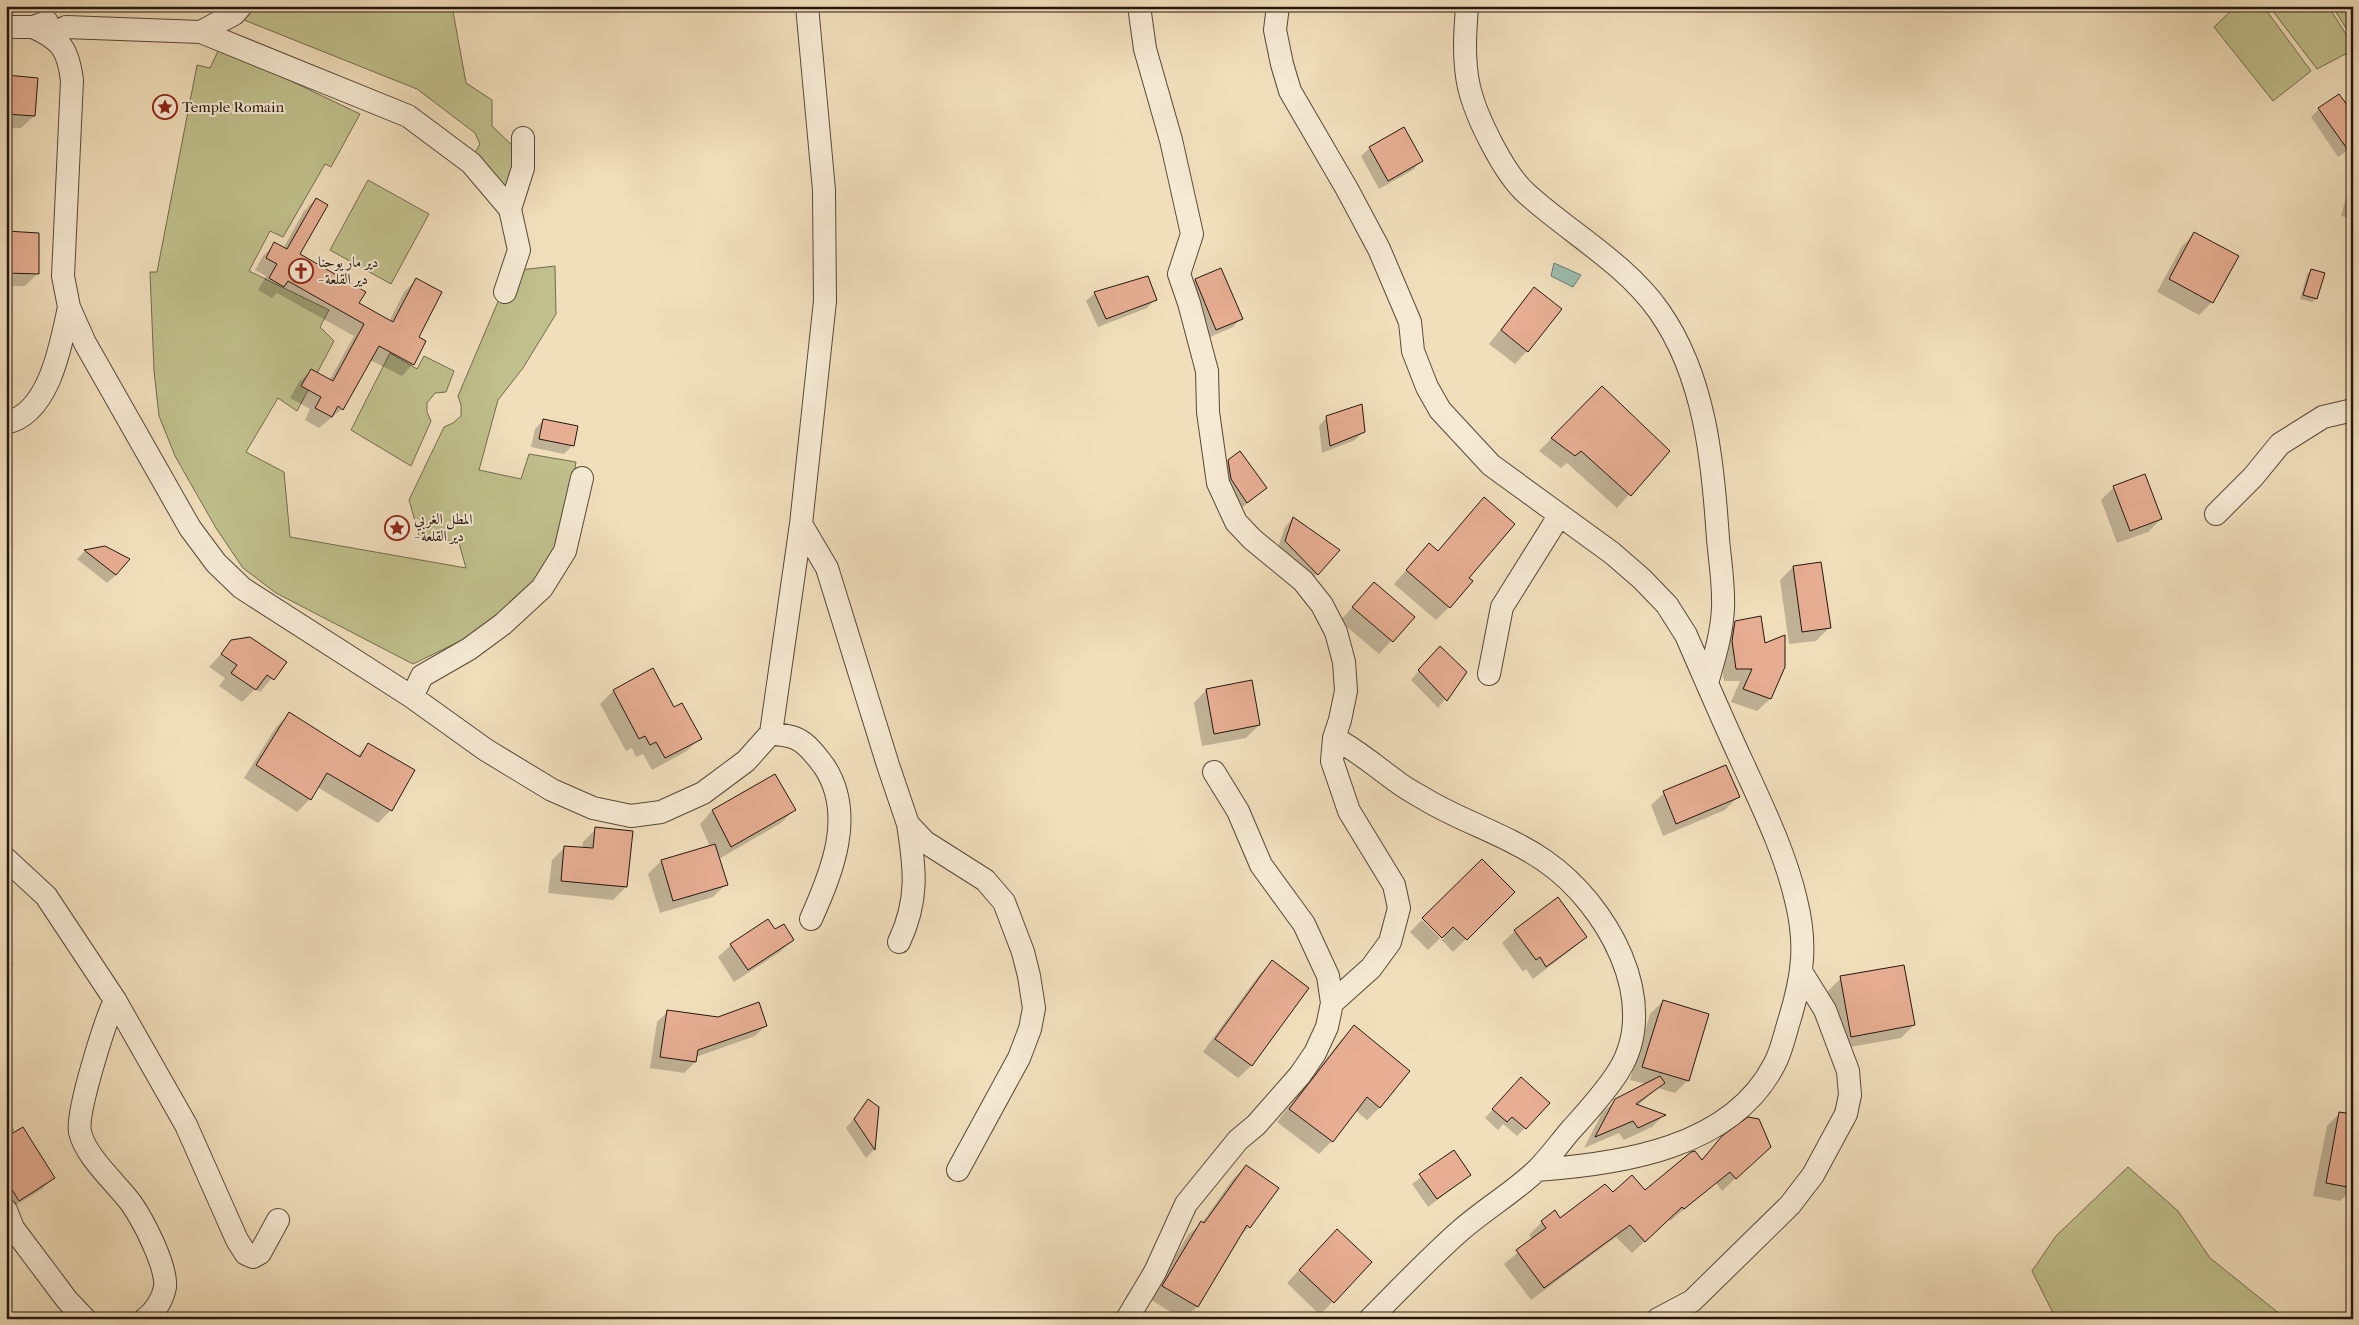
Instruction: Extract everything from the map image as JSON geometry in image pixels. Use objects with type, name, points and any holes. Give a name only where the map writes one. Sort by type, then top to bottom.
[{"type":"street","points":[[201,32],[234,14],[241,6]]},
{"type":"street","points":[[63,35],[80,60],[72,80],[63,276],[69,307],[86,343],[190,528],[216,563],[242,588],[412,697],[486,750],[552,790],[593,808],[631,816],[661,812],[703,793],[746,761],[771,733],[801,524],[826,301],[824,190],[807,6]]},
{"type":"street","points":[[1139,6],[1145,49],[1172,140],[1192,234],[1179,274],[1189,303],[1207,371],[1208,412],[1218,483],[1236,522],[1252,539],[1303,581],[1322,605],[1336,632],[1344,662],[1346,691],[1334,738],[1332,761],[1349,811],[1394,885],[1399,908],[1390,942],[1371,968],[1332,1003]]},
{"type":"street","points":[[1278,6],[1276,30],[1282,64],[1290,91],[1347,189],[1379,249],[1410,322],[1413,351],[1440,410],[1491,465],[1612,553],[1642,579],[1667,605],[1686,635],[1775,835],[1796,900],[1802,928],[1802,973],[1775,1064],[1754,1094],[1738,1109],[1715,1125],[1681,1142],[1647,1154],[1606,1164],[1536,1170]]},
{"type":"street","points":[[1467,6],[1464,43],[1469,88],[1487,134],[1506,169],[1526,193],[1624,271],[1659,310],[1684,352],[1699,396],[1716,502],[1723,608],[1716,651],[1707,683]]},
{"type":"street","points":[[6,27],[63,35],[201,32],[408,116],[471,163],[510,209],[519,250],[505,292]]},
{"type":"street","points":[[510,209],[523,168],[522,138]]},
{"type":"street","points":[[6,423],[31,408],[41,396],[54,364],[69,307]]},
{"type":"street","points":[[2216,514],[2253,477],[2280,444],[2323,418],[2353,410]]},
{"type":"street","points":[[412,697],[422,676],[469,649],[503,624],[542,588],[565,551],[582,478]]},
{"type":"street","points":[[1489,674],[1502,607],[1559,516]]},
{"type":"street","points":[[801,524],[826,568],[908,824],[915,870],[909,920],[899,942]]},
{"type":"street","points":[[771,733],[797,738],[808,748],[830,775],[835,790],[839,830],[835,856],[827,883],[811,919]]},
{"type":"street","points":[[1334,738],[1355,748],[1397,782],[1428,801],[1454,816],[1511,841],[1546,862],[1586,898],[1600,915],[1622,960],[1631,990],[1634,1028],[1629,1051],[1618,1072],[1595,1104],[1536,1170],[1461,1230],[1370,1319]]},
{"type":"street","points":[[1127,1319],[1155,1272],[1186,1204],[1238,1140],[1256,1125],[1300,1075],[1315,1054],[1328,1027],[1332,1003],[1328,976],[1304,924],[1261,865],[1238,811],[1214,772]]},
{"type":"street","points":[[908,824],[925,842],[986,880],[1004,902],[1023,952],[1032,992],[1034,1008],[1030,1029],[1019,1058],[958,1170]]},
{"type":"street","points":[[6,859],[46,896],[115,1000],[186,1125],[237,1240],[246,1254],[253,1257],[260,1253],[278,1220]]},
{"type":"street","points":[[1658,1319],[1692,1301],[1790,1205],[1813,1175],[1846,1114],[1850,1095],[1848,1071],[1825,1010],[1802,973]]},
{"type":"street","points":[[115,1000],[106,1020],[79,1125],[84,1144],[132,1204],[154,1246],[163,1273],[165,1286],[162,1297],[145,1319]]},
{"type":"street","points":[[6,1210],[13,1228],[67,1300],[85,1319]]},
{"type":"green space","points":[[261,6],[452,6],[466,83],[492,100],[492,126],[514,147],[515,163],[508,196],[475,153],[480,144],[475,133],[417,89],[244,20],[248,10]]},
{"type":"green space","points":[[2236,6],[2263,6],[2311,71],[2273,101],[2214,27]]},
{"type":"green space","points":[[2269,6],[2328,6],[2353,45],[2353,50],[2317,69]]},
{"type":"green space","points":[[2332,6],[2353,6],[2353,39]]},
{"type":"green space","points":[[220,47],[360,114],[331,167],[325,164],[283,237],[270,231],[249,271],[329,310],[320,327],[334,341],[297,411],[278,398],[246,452],[284,472],[290,537],[466,568],[459,543],[419,535],[409,500],[444,427],[453,423],[461,416],[461,405],[458,396],[511,271],[555,266],[556,314],[523,368],[498,400],[479,470],[521,479],[529,454],[576,462],[563,540],[545,575],[487,628],[413,664],[276,593],[243,568],[216,528],[175,456],[159,416],[154,371],[150,272],[157,272],[197,65],[210,68]]},
{"type":"green space","points":[[368,180],[429,214],[391,284],[330,250]]},
{"type":"green space","points":[[390,353],[417,369],[424,356],[454,371],[446,392],[435,393],[427,403],[427,412],[431,421],[411,466],[351,430]]},
{"type":"green space","points":[[2128,1167],[2178,1211],[2210,1258],[2286,1319],[2056,1319],[2032,1271],[2056,1236]]},
{"type":"shaded area","points":[[1554,263],[1581,275],[1573,287],[1551,276]]},
{"type":"building","points":[[6,75],[38,78],[35,116],[6,114]]},
{"type":"building","points":[[2339,94],[2353,113],[2353,157],[2318,108]]},
{"type":"building","points":[[1404,127],[1423,161],[1388,181],[1369,147]]},
{"type":"building","points":[[316,198],[328,205],[300,254],[366,292],[359,303],[393,322],[416,278],[442,292],[419,337],[426,341],[414,365],[379,346],[343,410],[338,406],[332,417],[315,408],[321,397],[301,386],[311,369],[333,381],[364,324],[288,281],[284,287],[269,278],[277,264],[266,258],[274,242],[287,249]]},
{"type":"building","points":[[6,231],[39,233],[39,274],[6,273]]},
{"type":"building","points":[[2194,232],[2239,256],[2213,303],[2169,279]]},
{"type":"building","points":[[1221,268],[1243,319],[1216,330],[1195,279]]},
{"type":"building","points":[[2311,269],[2325,273],[2317,299],[2303,295]]},
{"type":"building","points":[[1148,276],[1157,300],[1106,319],[1094,292]]},
{"type":"building","points":[[1534,287],[1562,309],[1528,352],[1501,330]]},
{"type":"building","points":[[1602,386],[1670,451],[1631,496],[1581,451],[1575,456],[1551,438]]},
{"type":"building","points":[[1362,404],[1365,432],[1330,446],[1326,416]]},
{"type":"building","points":[[543,419],[578,426],[574,446],[539,439]]},
{"type":"building","points":[[1240,451],[1267,488],[1247,503],[1231,479],[1228,460]]},
{"type":"building","points":[[2145,474],[2162,519],[2130,531],[2113,486]]},
{"type":"building","points":[[1484,497],[1515,524],[1469,578],[1473,581],[1450,608],[1406,570],[1429,543],[1438,551]]},
{"type":"building","points":[[1293,517],[1340,550],[1318,575],[1285,541]]},
{"type":"building","points":[[105,546],[130,559],[116,575],[84,550]]},
{"type":"building","points":[[1821,562],[1831,628],[1802,632],[1793,566]]},
{"type":"building","points":[[1374,582],[1415,617],[1393,642],[1352,607]]},
{"type":"building","points":[[1761,616],[1765,643],[1785,635],[1785,667],[1771,699],[1743,689],[1752,669],[1736,669],[1732,641],[1735,621]]},
{"type":"building","points":[[250,637],[287,662],[274,680],[267,675],[256,690],[231,673],[237,665],[221,654],[231,640]]},
{"type":"building","points":[[1440,646],[1467,672],[1447,701],[1418,670]]},
{"type":"building","points":[[653,668],[674,707],[682,703],[702,739],[665,758],[656,742],[650,745],[645,736],[639,739],[613,690]]},
{"type":"building","points":[[1252,680],[1260,725],[1214,734],[1206,689]]},
{"type":"building","points":[[289,712],[360,757],[368,743],[415,770],[392,811],[327,773],[311,800],[256,765]]},
{"type":"building","points":[[1726,765],[1740,797],[1676,824],[1663,791]]},
{"type":"building","points":[[775,774],[796,810],[731,847],[712,810]]},
{"type":"building","points":[[595,827],[633,831],[627,887],[561,881],[564,846],[593,848]]},
{"type":"building","points":[[715,844],[728,885],[673,901],[661,860]]},
{"type":"building","points":[[1482,859],[1515,892],[1467,940],[1453,927],[1442,938],[1422,918]]},
{"type":"building","points":[[1558,897],[1587,937],[1546,967],[1540,957],[1536,960],[1514,930]]},
{"type":"building","points":[[768,919],[775,929],[784,924],[794,940],[748,970],[730,944]]},
{"type":"building","points":[[1272,960],[1309,988],[1252,1066],[1215,1039]]},
{"type":"building","points":[[1904,965],[1915,1025],[1851,1037],[1840,976]]},
{"type":"building","points":[[1663,1000],[1709,1014],[1689,1081],[1642,1067]]},
{"type":"building","points":[[759,1002],[767,1026],[698,1050],[696,1062],[660,1057],[667,1010],[718,1017]]},
{"type":"building","points":[[1354,1025],[1410,1071],[1380,1108],[1367,1097],[1333,1142],[1289,1109]]},
{"type":"building","points":[[1660,1076],[1665,1083],[1636,1104],[1666,1115],[1638,1128],[1633,1121],[1595,1137],[1615,1099]]},
{"type":"building","points":[[1521,1077],[1550,1103],[1526,1129],[1512,1117],[1507,1122],[1492,1109]]},
{"type":"building","points":[[868,1099],[879,1107],[875,1150],[854,1119]]},
{"type":"building","points":[[2339,1112],[2353,1114],[2353,1188],[2326,1183]]},
{"type":"building","points":[[1748,1117],[1759,1119],[1771,1147],[1736,1179],[1730,1172],[1684,1209],[1682,1207],[1645,1242],[1630,1225],[1544,1288],[1516,1250],[1546,1228],[1541,1221],[1555,1210],[1560,1218],[1605,1184],[1613,1192],[1632,1175],[1645,1190],[1691,1152],[1695,1151],[1702,1160],[1722,1136]]},
{"type":"building","points":[[23,1127],[55,1178],[19,1201],[6,1180],[6,1137]]},
{"type":"building","points":[[1454,1150],[1471,1175],[1437,1199],[1419,1174]]},
{"type":"building","points":[[1246,1165],[1279,1188],[1250,1228],[1247,1225],[1198,1307],[1162,1286],[1201,1221],[1204,1223]]},
{"type":"building","points":[[1337,1229],[1372,1262],[1334,1303],[1299,1270]]},
{"type":"place","name":"Temple Romain","points":[[165,107]]},
{"type":"place","name":"دير مار يوحنا - دير القلعة","points":[[301,271]]},
{"type":"place","name":"المطل الغربي - دير القلعة","points":[[397,528]]}]
